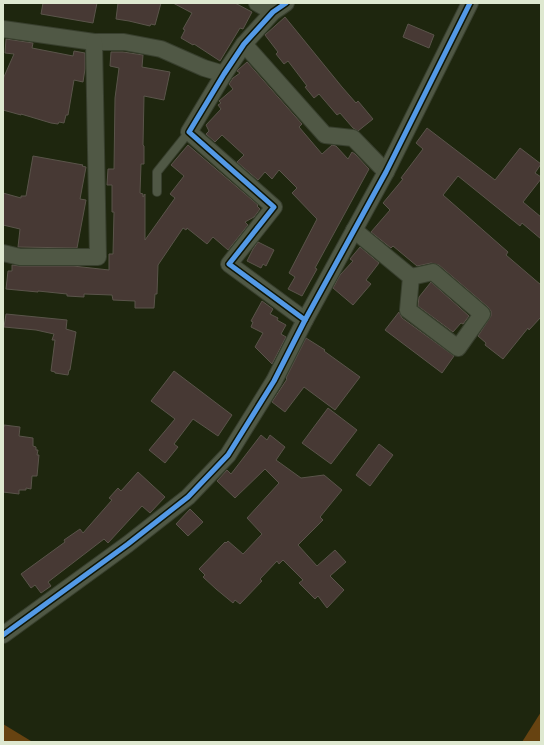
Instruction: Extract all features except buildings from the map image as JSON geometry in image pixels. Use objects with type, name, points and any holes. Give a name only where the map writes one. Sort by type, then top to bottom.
[{"type":"street","points":[[257,3],[280,8]]},
{"type":"street","points":[[3,635],[128,544],[188,497],[228,455],[274,381],[305,320],[386,172],[470,3]]},
{"type":"street","points":[[280,8],[244,44],[188,132],[274,207],[229,264],[305,320]]},
{"type":"street","points":[[3,29],[94,42],[124,42],[161,49],[204,68],[224,74]]},
{"type":"street","points":[[3,253],[20,257],[98,257],[94,42]]},
{"type":"street","points":[[244,44],[325,134],[353,138],[386,172]]},
{"type":"street","points":[[354,230],[411,277]]},
{"type":"street","points":[[433,272],[482,314],[458,348],[408,310],[411,277],[433,272]]},
{"type":"lane","points":[[157,192],[157,172],[188,132]]},
{"type":"shaded area","points":[[541,712],[541,742],[522,742]]},
{"type":"shaded area","points":[[3,724],[31,741],[31,742],[3,742]]},
{"type":"cycle path","points":[[286,3],[273,12],[244,44],[189,132],[274,207],[229,264],[305,320]]},
{"type":"cycle path","points":[[3,635],[128,544],[188,497],[228,455],[274,381],[305,320],[386,172],[470,3]]}]
